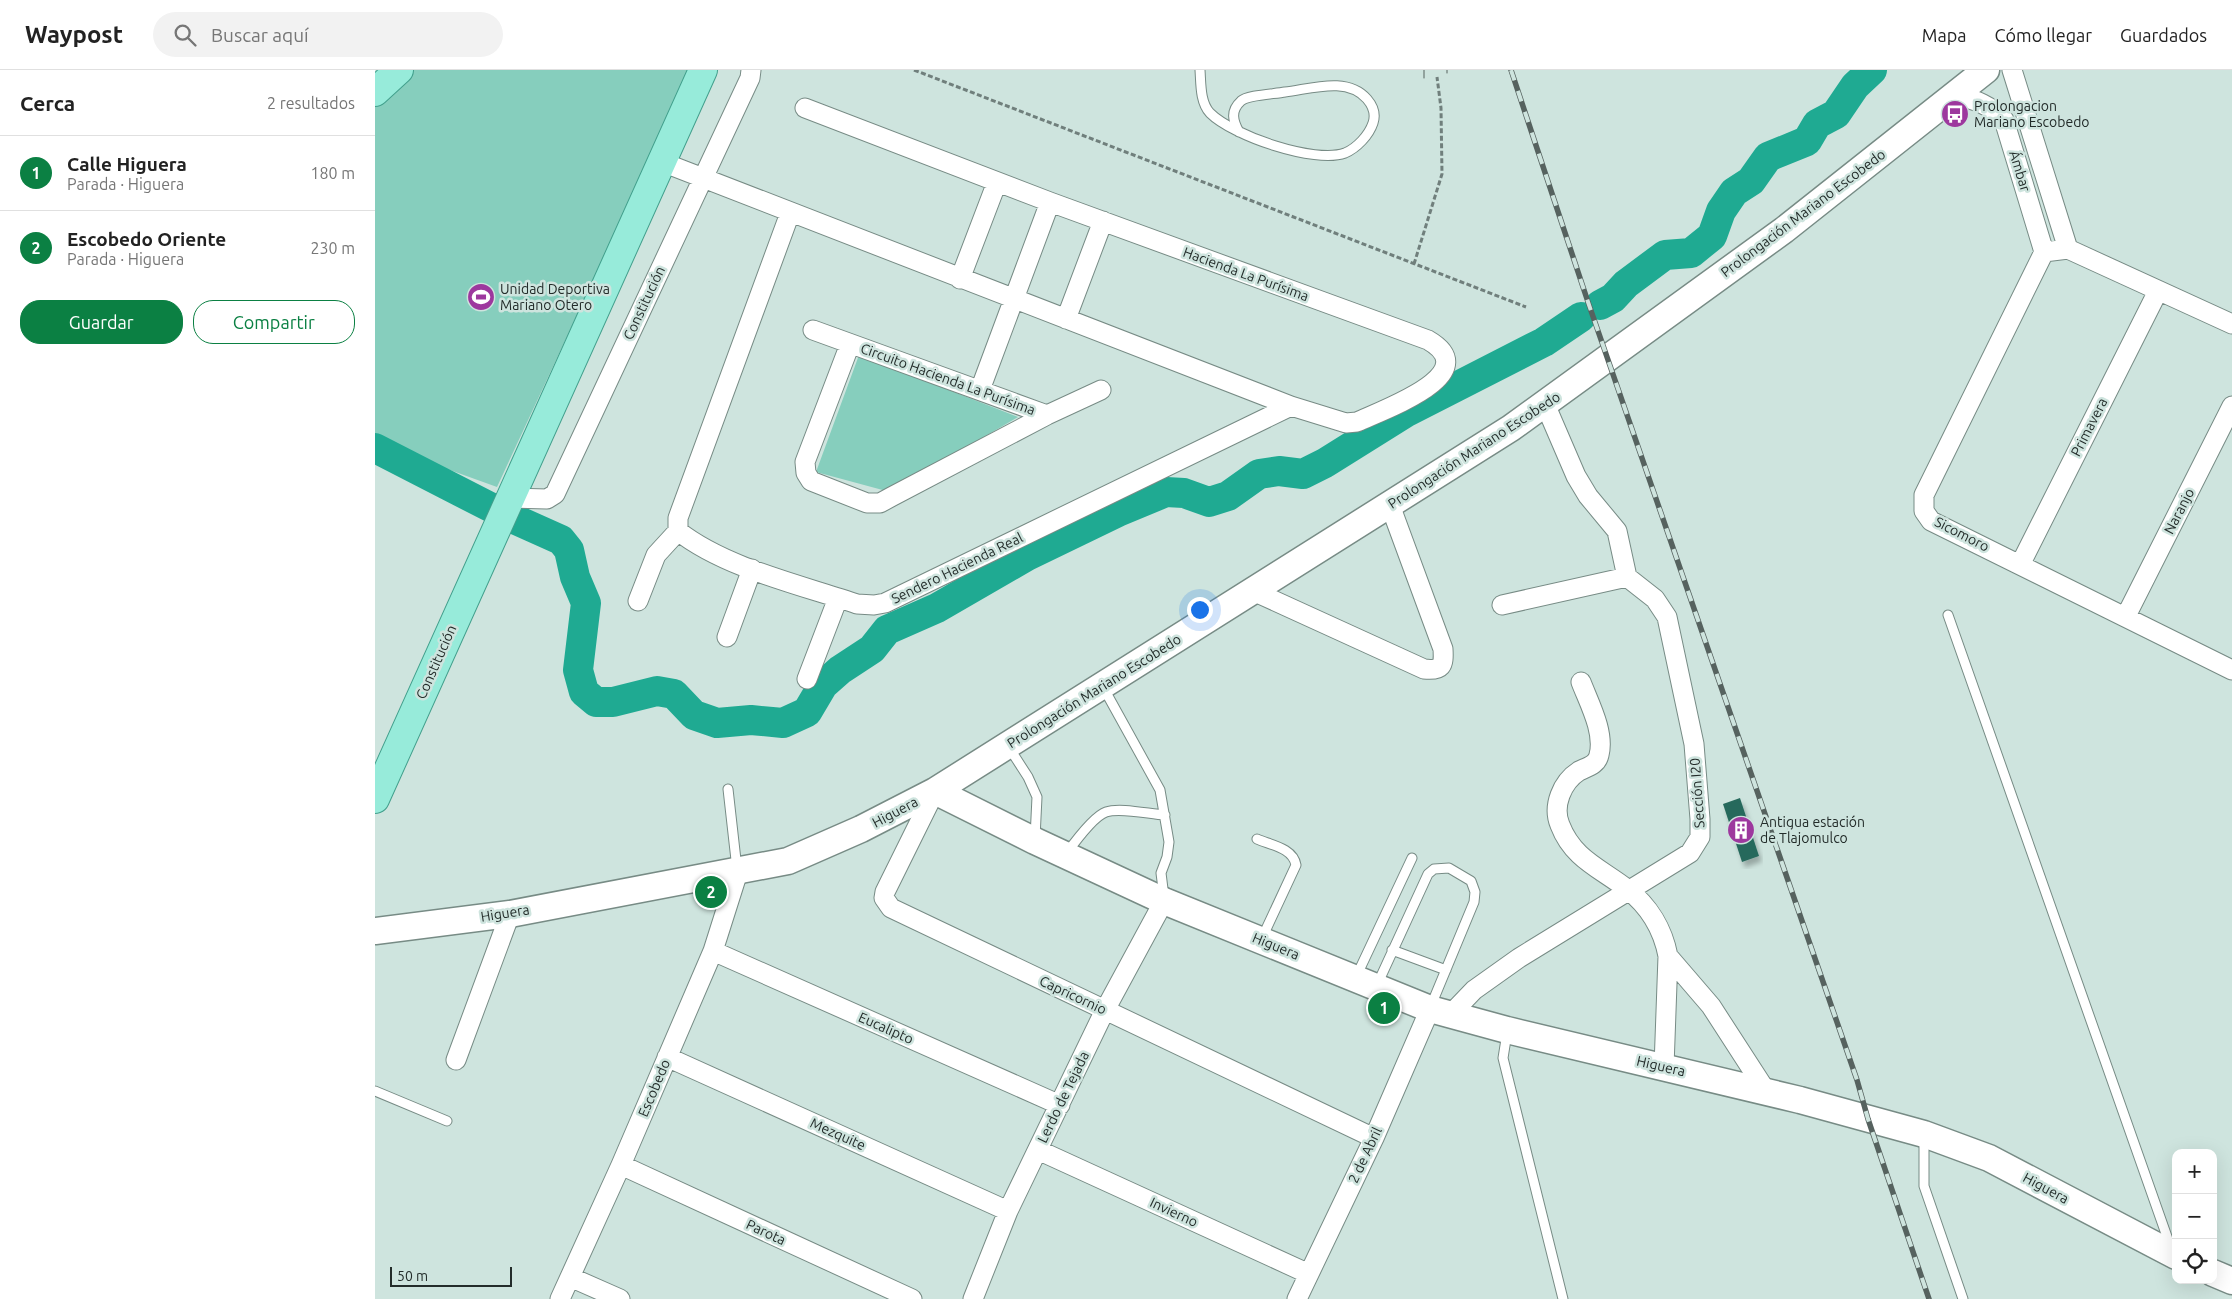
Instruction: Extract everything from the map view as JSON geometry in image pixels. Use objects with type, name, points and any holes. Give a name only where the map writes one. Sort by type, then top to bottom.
[{"type":"main road","points":[[375,92],[399,70]]},
{"type":"main road","name":"Constitución","points":[[375,799],[703,70]]},
{"type":"main road","name":"Prolongación Mariano Escobedo","points":[[935,791],[1103,687],[1511,428],[1784,230],[1986,70]]},
{"type":"main road","name":"Higuera","points":[[375,931],[510,914],[788,861],[861,830],[935,791],[1035,841],[1164,901],[1440,1012],[1507,1030],[1766,1092],[1924,1134],[1989,1158],[2172,1254]]},
{"type":"main road","points":[[2217,1275],[2232,1281]]},
{"type":"street","name":"Constitución","points":[[510,498],[547,499],[555,494],[750,78],[751,70]]},
{"type":"street","name":"Ámbar","points":[[2012,70],[2068,249]]},
{"type":"street","name":"Ámbar","points":[[1956,95],[1977,100],[1993,109],[2004,120],[2044,252]]},
{"type":"street","name":"Hacienda La Purísima","points":[[805,108],[1103,222],[1428,340],[1441,348],[1446,358],[1445,368],[1439,378],[1421,392],[1357,422],[1346,423],[1291,406]]},
{"type":"street","points":[[661,162],[1291,406]]},
{"type":"street","points":[[960,279],[997,182]]},
{"type":"street","points":[[980,390],[1012,299],[1050,202]]},
{"type":"street","points":[[638,601],[656,555],[678,531],[678,518],[790,213]]},
{"type":"street","points":[[1066,319],[1103,222]]},
{"type":"street","points":[[2044,252],[2068,249],[2232,324]]},
{"type":"street","name":"Sicomoro","points":[[2044,252],[1924,495],[1924,510],[1931,521],[2231,665]]},
{"type":"street","name":"Primavera","points":[[2021,563],[2158,291]]},
{"type":"street","name":"Circuito Hacienda La Purísima","points":[[813,330],[1047,415]]},
{"type":"street","name":"Circuito Hacienda La Purísima","points":[[850,344],[805,462],[806,473],[811,481],[867,503],[880,503],[1047,415],[1101,390]]},
{"type":"street","points":[[1502,605],[1627,577],[1617,531],[1588,496],[1576,476],[1545,404]]},
{"type":"street","name":"Sendero Hacienda Real","points":[[678,531],[704,548],[752,569],[857,604],[874,605],[885,603],[1291,406]]},
{"type":"street","name":"Naranjo","points":[[2127,616],[2232,406]]},
{"type":"street","points":[[1253,591],[1424,668],[1435,670],[1441,667],[1444,662],[1443,649],[1390,505]]},
{"type":"street","points":[[727,637],[752,569]]},
{"type":"street","name":"Sección I20","points":[[1440,1012],[1629,890],[1690,853],[1700,837],[1694,744],[1667,617],[1655,599],[1627,577]]},
{"type":"street","points":[[807,679],[838,598]]},
{"type":"street","points":[[1581,682],[1600,737],[1599,757],[1592,766],[1578,772],[1563,788],[1557,804],[1559,823],[1573,850],[1629,890],[1652,914],[1665,942],[1667,956],[1664,1067]]},
{"type":"street","name":"Capricornio","points":[[935,791],[885,892],[884,898],[887,904],[1374,1138]]},
{"type":"street","name":"Escobedo","points":[[560,1299],[621,1165],[713,951],[737,872]]},
{"type":"street","name":"Lerdo de Tejada","points":[[973,1299],[1008,1211],[1105,1010],[1164,901]]},
{"type":"street","points":[[456,1060],[510,914]]},
{"type":"street","name":"Eucalipto","points":[[713,951],[1060,1105]]},
{"type":"street","points":[[1667,956],[1711,1006],[1766,1092]]},
{"type":"street","name":"2 de Abril","points":[[1297,1299],[1374,1138],[1440,1012]]},
{"type":"street","name":"Mezquite","points":[[667,1057],[1008,1211]]},
{"type":"street","name":"Invierno","points":[[1038,1150],[1309,1274]]},
{"type":"street","name":"Parota","points":[[621,1165],[912,1299]]},
{"type":"street","points":[[570,1277],[620,1299]]},
{"type":"lane","points":[[1200,70],[1202,98],[1210,113],[1239,132],[1277,147],[1320,156],[1345,153],[1366,138],[1374,122],[1373,106],[1361,92],[1339,85],[1260,96],[1242,100],[1234,109],[1233,122],[1239,132]]},
{"type":"lane","points":[[1948,615],[2172,1248]]},
{"type":"lane","points":[[1103,687],[1160,790],[1169,842],[1167,858],[1161,874],[1164,901]]},
{"type":"lane","points":[[1007,745],[1028,777],[1037,797],[1035,841]]},
{"type":"lane","points":[[728,789],[737,872]]},
{"type":"lane","points":[[1065,855],[1083,832],[1105,812],[1165,815]]},
{"type":"lane","points":[[1257,839],[1290,853],[1295,859],[1296,866],[1261,940]]},
{"type":"lane","points":[[1365,983],[1412,858]]},
{"type":"lane","points":[[1365,983],[1392,950],[1428,874],[1434,869],[1449,868],[1471,881],[1475,892],[1474,902],[1446,970],[1440,1012]]},
{"type":"lane","points":[[1392,950],[1446,970]]},
{"type":"lane","points":[[1507,1030],[1503,1058],[1563,1299]]},
{"type":"lane","points":[[375,1091],[447,1121]]},
{"type":"lane","points":[[1924,1134],[1924,1186],[1963,1299]]},
{"type":"path","points":[[914,70],[1525,307]]},
{"type":"path","points":[[1413,264],[1442,174],[1441,108],[1437,77]]},
{"type":"green space","name":"Unidad Deportiva Mariano Otero","points":[[407,70],[691,70],[497,487],[375,443],[375,99]]},
{"type":"green space","points":[[859,355],[1018,417],[890,492],[816,472]]},
{"type":"building","name":"Antigua estación de Tlajomulco","points":[[1740,798],[1759,856],[1742,862],[1723,804]]},
{"type":"waterway","points":[[1600,305],[1613,298],[1626,284],[1665,255],[1691,253],[1712,236],[1721,211],[1734,192],[1751,181],[1768,157],[1807,141],[1817,124],[1836,114],[1855,86],[1872,70]]},
{"type":"waterway","points":[[512,518],[561,540],[569,550],[575,577],[586,603],[578,670],[584,692],[596,702],[613,702],[657,691],[674,694],[694,715],[717,723],[751,720],[783,723],[807,712],[823,685],[840,670],[872,649],[887,630],[937,608],[1027,556],[1118,512],[1166,492],[1184,493],[1209,502],[1228,496],[1259,474],[1279,471],[1303,474],[1325,463],[1405,413],[1544,342],[1581,317]]},
{"type":"waterway","points":[[375,448],[494,509]]},
{"type":"tram line","points":[[1424,70],[1424,78]]},
{"type":"railway","points":[[1511,70],[1588,302],[1857,1080],[1868,1119],[1929,1299]]},
{"type":"place","name":"Prolongacion Mariano Escobedo","points":[[1955,114]]},
{"type":"place","name":"Unidad Deportiva Mariano Otero","points":[[481,297]]},
{"type":"place","name":"Antigua estación de Tlajomulco","points":[[1741,830]]},
{"type":"place","name":"Escobedo Oriente","points":[[711,892]]},
{"type":"place","name":"Calle Higuera","points":[[1384,1008]]}]
